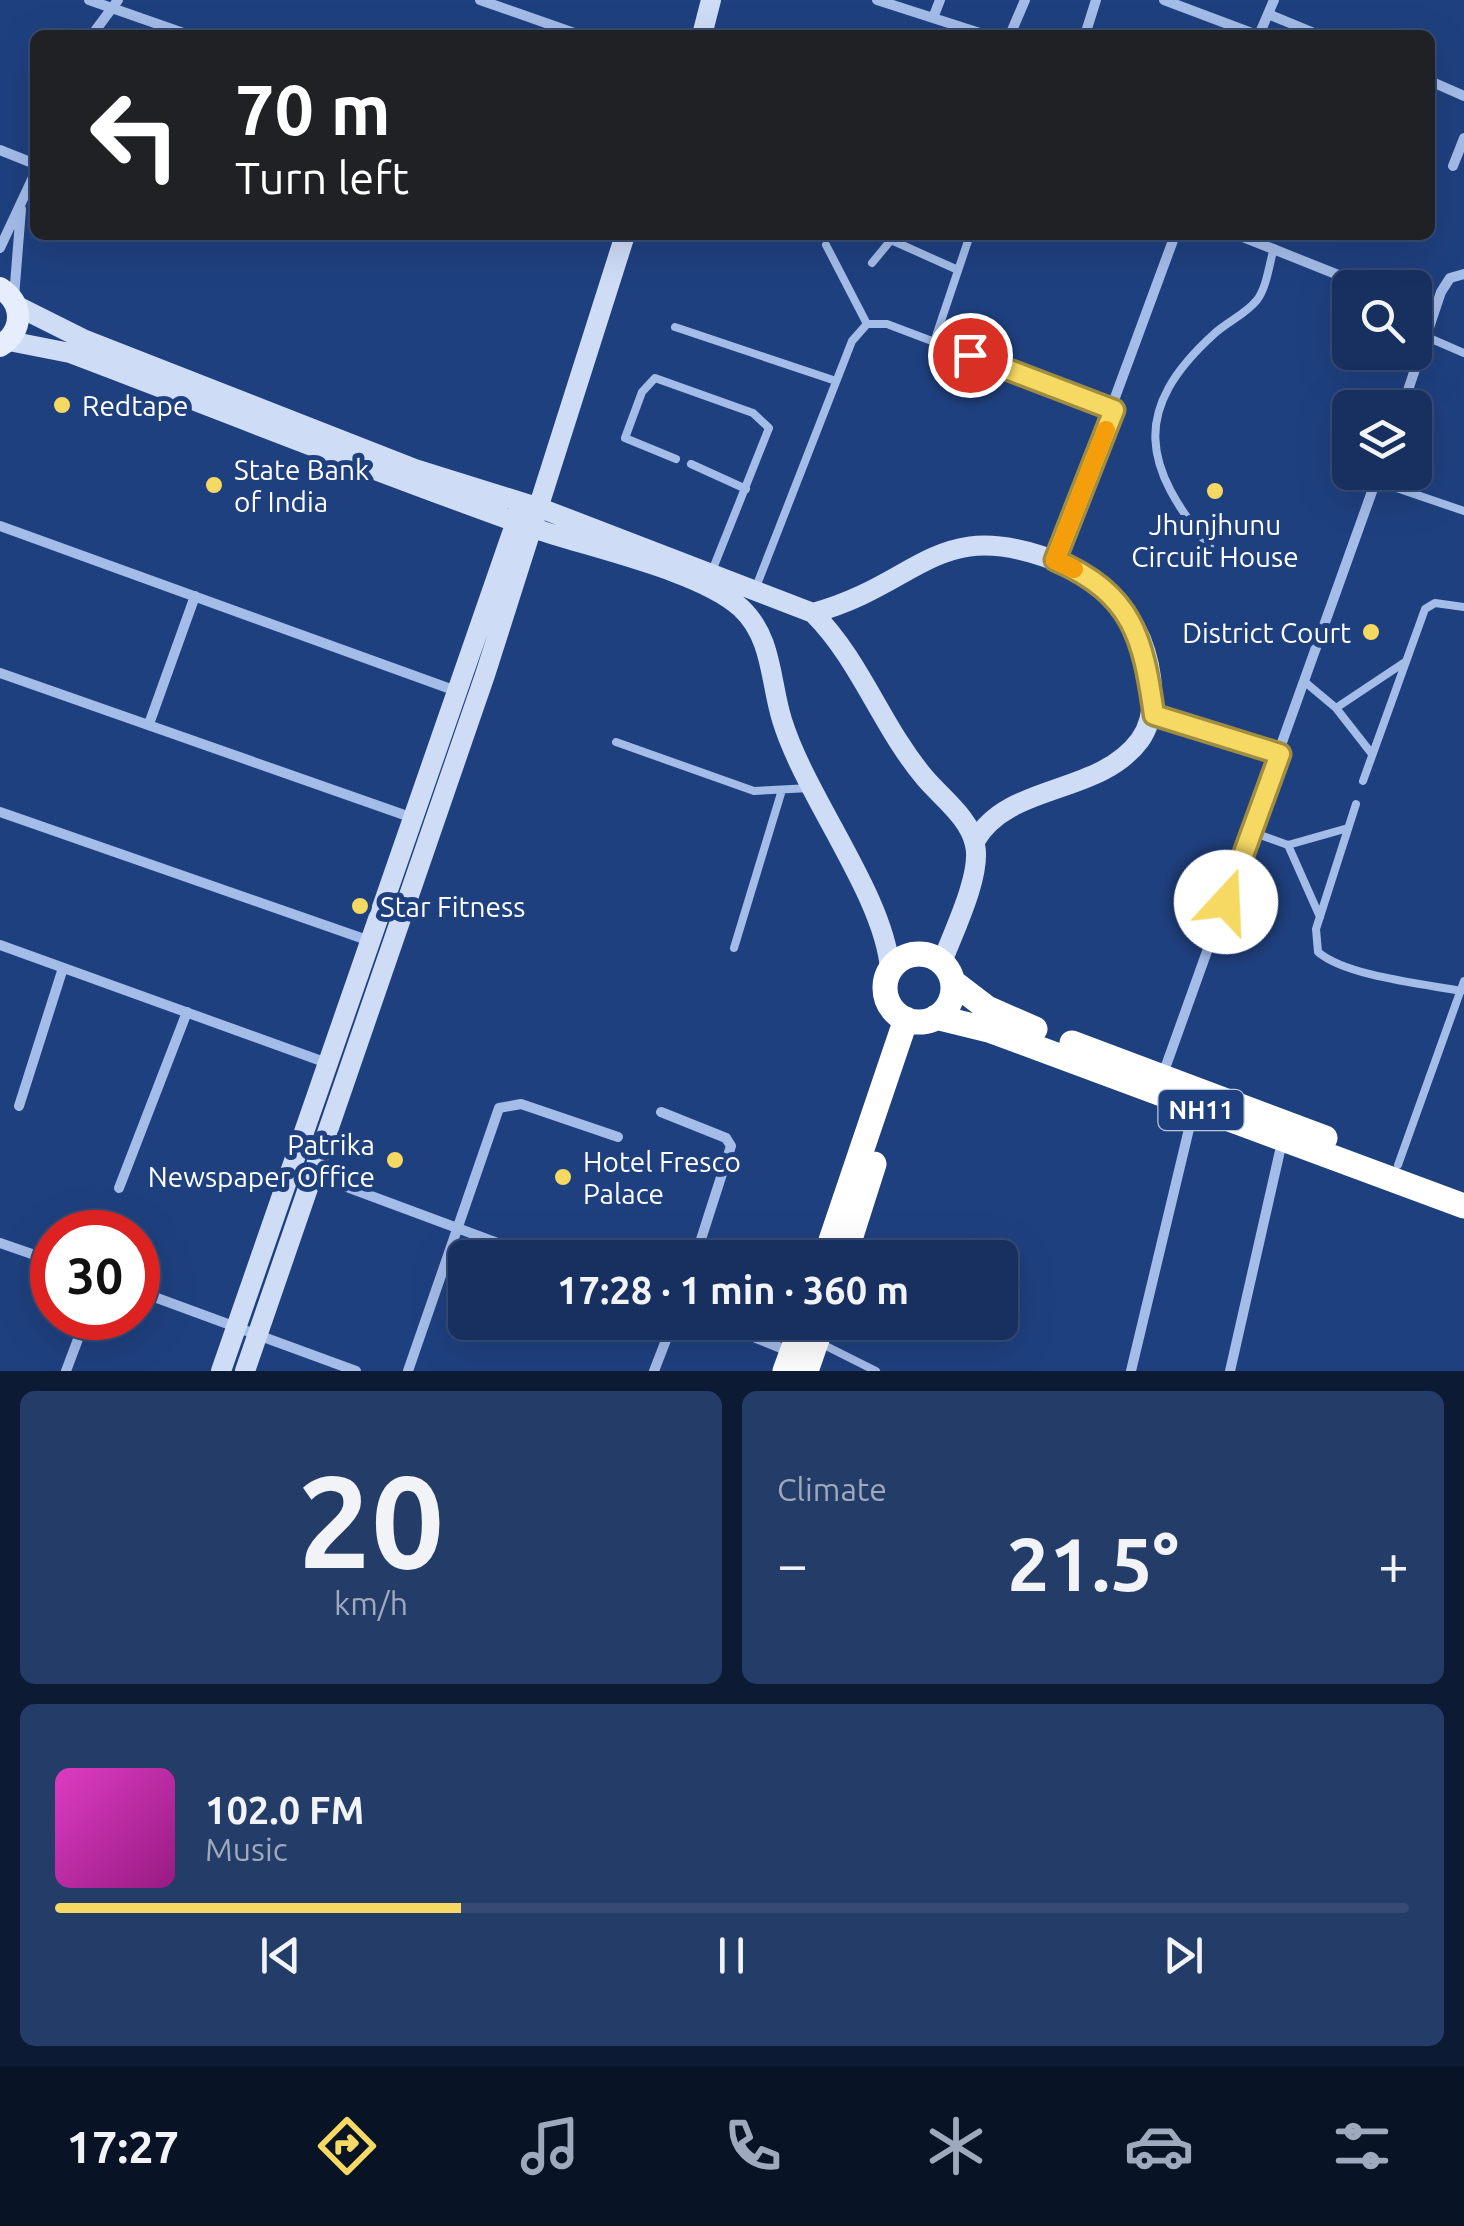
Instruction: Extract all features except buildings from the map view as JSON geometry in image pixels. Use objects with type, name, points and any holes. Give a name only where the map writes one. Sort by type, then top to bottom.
[{"type":"highway","points":[[832,1240],[921,1020],[951,1002],[948,972],[928,954],[912,954],[890,969],[887,1000],[921,1020]]},
{"type":"highway","name":"NH11","points":[[948,972],[1005,1017],[1464,1188]]},
{"type":"highway","points":[[850,1240],[921,1020]]},
{"type":"highway","name":"NH11","points":[[921,1020],[989,1030],[1464,1206]]},
{"type":"main road","points":[[4,344],[19,319],[10,298]]},
{"type":"street","points":[[89,0],[115,4],[178,30]]},
{"type":"street","points":[[480,0],[566,30]]},
{"type":"street","points":[[703,30],[711,0]]},
{"type":"street","points":[[877,0],[970,30]]},
{"type":"street","points":[[933,18],[940,0]]},
{"type":"street","points":[[1012,30],[1026,0]]},
{"type":"street","points":[[1087,30],[1096,0]]},
{"type":"street","points":[[1164,0],[1245,30]]},
{"type":"street","points":[[1260,30],[1274,0]]},
{"type":"street","points":[[96,30],[115,4]]},
{"type":"street","points":[[1268,14],[1307,30]]},
{"type":"street","points":[[1435,82],[1464,96]]},
{"type":"street","points":[[1453,166],[1464,138]]},
{"type":"street","points":[[0,150],[30,162]]},
{"type":"street","points":[[0,248],[30,187]]},
{"type":"street","points":[[22,209],[10,298],[82,339],[707,586],[742,609],[766,646],[782,720],[810,788],[874,913],[888,946],[890,969]]},
{"type":"street","points":[[221,1371],[303,1170],[623,240]]},
{"type":"street","points":[[1055,560],[1114,410],[1173,240]]},
{"type":"street","points":[[1252,240],[1332,272]]},
{"type":"street","points":[[1432,316],[1446,282],[1464,274]]},
{"type":"street","points":[[4,344],[70,352],[528,515],[712,572],[813,613],[844,643],[893,736],[956,812],[975,842],[976,864],[948,972]]},
{"type":"street","points":[[1162,1075],[1373,490]]},
{"type":"street","points":[[245,1371],[303,1170],[328,1064],[414,818],[528,515]]},
{"type":"street","points":[[0,526],[460,692]]},
{"type":"street","points":[[813,613],[850,603],[938,554],[970,543],[1017,547],[1055,560],[1107,588],[1126,612],[1142,641],[1154,715],[1128,752],[1086,777],[1002,810],[985,824],[975,842]]},
{"type":"street","points":[[149,724],[195,596]]},
{"type":"street","points":[[0,672],[414,818]]},
{"type":"street","points":[[0,812],[370,941]]},
{"type":"street","points":[[0,945],[328,1064]]},
{"type":"street","points":[[20,1106],[63,968]]},
{"type":"street","points":[[119,1188],[187,1012]]},
{"type":"street","points":[[408,1371],[492,1119],[503,1105],[521,1104],[618,1137]]},
{"type":"street","points":[[1130,1371],[1194,1107]]},
{"type":"street","points":[[662,1112],[721,1136],[731,1146],[701,1240]]},
{"type":"street","points":[[1230,1371],[1282,1141]]},
{"type":"street","points":[[303,1170],[488,1240]]},
{"type":"street","points":[[0,1243],[30,1253]]},
{"type":"street","points":[[160,1299],[356,1371]]},
{"type":"street","points":[[66,1371],[78,1340]]},
{"type":"street","points":[[654,1371],[666,1340]]},
{"type":"street","points":[[775,1340],[805,1349]]},
{"type":"lane","points":[[872,263],[891,240],[958,270]]},
{"type":"lane","points":[[934,342],[968,240]]},
{"type":"lane","points":[[826,245],[867,324]]},
{"type":"lane","points":[[1210,547],[1159,470],[1152,435],[1163,402],[1191,359],[1259,297],[1274,248]]},
{"type":"lane","points":[[755,589],[852,341],[867,324],[887,324],[1114,410]]},
{"type":"lane","points":[[675,327],[836,380]]},
{"type":"lane","points":[[1432,340],[1464,353]]},
{"type":"lane","points":[[676,459],[625,438],[642,392],[655,378],[688,386],[766,423],[767,439],[712,572]]},
{"type":"lane","points":[[691,464],[746,488]]},
{"type":"lane","points":[[1411,490],[1464,511]]},
{"type":"lane","points":[[1363,781],[1427,606],[1440,602],[1464,607]]},
{"type":"lane","points":[[1336,708],[1405,662]]},
{"type":"lane","points":[[1306,682],[1336,708],[1372,754]]},
{"type":"lane","points":[[1154,715],[1280,754]]},
{"type":"lane","points":[[616,742],[742,788],[810,788]]},
{"type":"lane","points":[[734,948],[782,790]]},
{"type":"lane","points":[[1356,804],[1314,938],[1322,956],[1380,975],[1461,992]]},
{"type":"lane","points":[[1252,832],[1288,846],[1348,828]]},
{"type":"lane","points":[[1288,846],[1320,917]]},
{"type":"lane","points":[[1398,1165],[1464,981]]},
{"type":"lane","points":[[805,1349],[876,1371]]},
{"type":"slow traffic","points":[[1074,569],[1055,560],[1106,430]]},
{"type":"place","name":"Redtape","points":[[62,405]]},
{"type":"place","name":"State Bank of India","points":[[214,485]]},
{"type":"place","name":"Jhunjhunu Circuit House","points":[[1215,491]]},
{"type":"place","name":"District Court","points":[[1371,632]]},
{"type":"place","name":"Star Fitness","points":[[360,906]]},
{"type":"place","name":"Patrika Newspaper Office","points":[[395,1160]]},
{"type":"place","name":"Hotel Fresco Palace","points":[[563,1177]]},
{"type":"route","points":[[970,355],[1114,410],[1055,560],[1107,588],[1126,612],[1142,641],[1154,715],[1280,754],[1226,902]]}]
